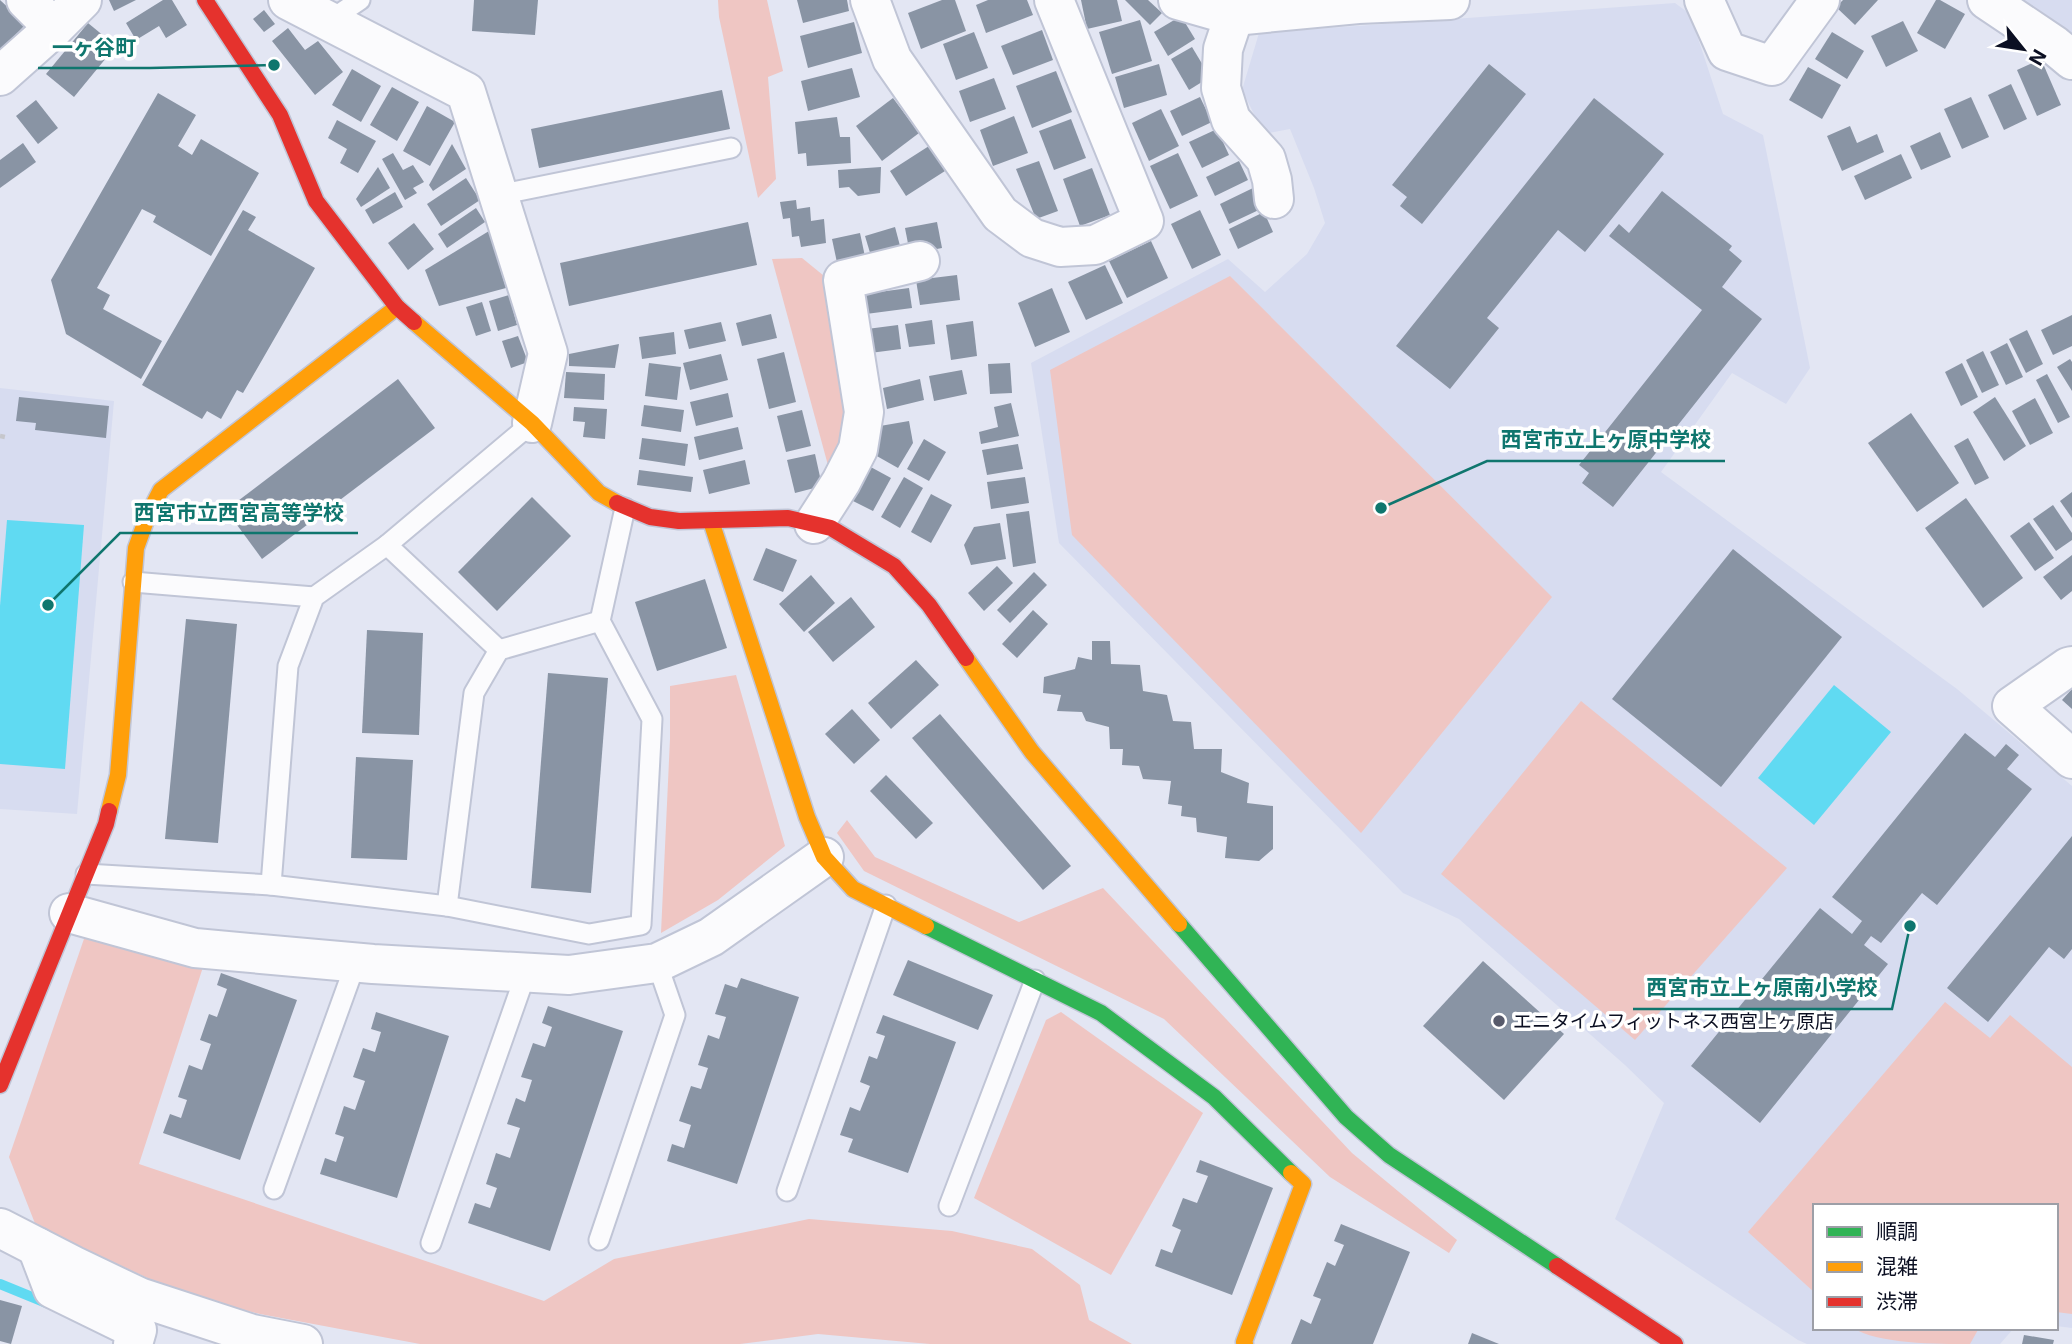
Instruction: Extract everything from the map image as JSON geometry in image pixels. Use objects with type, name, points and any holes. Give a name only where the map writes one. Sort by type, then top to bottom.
[{"type":"street","points":[[26,0],[54,29]]},
{"type":"street","points":[[0,76],[54,29],[82,0]]},
{"type":"street","points":[[205,0],[280,115],[316,201],[397,307],[532,423],[599,493],[625,508],[650,517],[679,522],[788,518],[831,528],[894,566],[929,606],[1032,752],[1346,1117],[1389,1155],[1432,1185],[1675,1344]]},
{"type":"street","points":[[288,0],[344,11],[466,92],[548,354],[532,423]]},
{"type":"street","points":[[870,0],[892,59],[1000,214],[1032,238],[1060,247],[1096,245],[1144,220],[1054,0]]},
{"type":"street","points":[[1178,0],[1234,16],[1358,2],[1450,0]]},
{"type":"street","points":[[1704,0],[1727,51],[1772,66],[1820,0]]},
{"type":"street","points":[[1987,0],[2072,60]]},
{"type":"street","points":[[1234,16],[1223,48],[1221,88],[1231,120],[1266,159],[1274,199]]},
{"type":"street","points":[[814,524],[858,449],[864,412],[842,279],[920,261]]},
{"type":"street","points":[[0,1085],[107,824],[118,775],[136,548],[148,515],[161,490],[397,307]]},
{"type":"street","points":[[711,521],[807,817],[824,857],[853,889],[1101,1013],[1214,1097],[1303,1184],[1245,1344]]},
{"type":"street","points":[[2072,666],[2012,705],[2072,759]]},
{"type":"street","points":[[69,913],[195,948],[356,962],[569,975],[657,963],[712,937],[824,857]]},
{"type":"street","points":[[0,1228],[139,1297],[251,1334],[303,1344]]},
{"type":"street","points":[[37,1247],[53,1289],[137,1330],[133,1344]]},
{"type":"lane","points":[[498,195],[731,148]]},
{"type":"lane","points":[[271,885],[288,666],[314,597],[387,545],[532,423]]},
{"type":"lane","points":[[86,874],[271,885],[447,906],[589,934],[640,925],[652,719],[600,621],[625,508]]},
{"type":"lane","points":[[387,545],[499,650]]},
{"type":"lane","points":[[133,582],[314,597]]},
{"type":"lane","points":[[447,906],[474,693],[499,650],[600,621]]},
{"type":"lane","points":[[787,1191],[886,905]]},
{"type":"lane","points":[[274,1189],[356,962]]},
{"type":"lane","points":[[599,1240],[675,1015],[657,963]]},
{"type":"lane","points":[[431,1242],[526,973]]},
{"type":"lane","points":[[949,1206],[1035,979]]},
{"type":"shaded area","points":[[718,0],[767,0],[783,71],[768,77],[776,179],[758,198],[719,17]]},
{"type":"shaded area","points":[[2015,0],[2072,0],[2072,38]]},
{"type":"shaded area","points":[[1675,3],[1690,14],[1723,114],[1763,135],[1810,368],[1786,404],[1732,373],[1661,472],[1957,689],[2072,786],[2072,1328],[2058,1326],[2058,1204],[1813,1204],[1813,1330],[2012,1330],[2000,1344],[1807,1344],[1615,1219],[1664,1103],[1625,1065],[1459,919],[1403,893],[1059,543],[1031,363],[1228,259],[1265,292],[1307,254],[1325,223],[1290,129],[1264,134],[1242,90],[1259,33]]},
{"type":"shaded area","points":[[802,258],[829,280],[847,419],[829,469],[772,259]]},
{"type":"shaded area","points":[[1230,276],[1552,597],[1361,833],[1072,535],[1050,370]]},
{"type":"shaded area","points":[[0,388],[114,401],[77,814],[0,809]]},
{"type":"shaded area","points":[[736,675],[785,846],[718,900],[661,933],[670,686]]},
{"type":"shaded area","points":[[1581,701],[1787,868],[1635,1040],[1441,874]]},
{"type":"shaded area","points":[[847,820],[875,857],[1019,922],[1103,888],[1352,1153],[1457,1240],[1449,1253],[1330,1177],[1164,1019],[864,871],[837,833]]},
{"type":"shaded area","points":[[86,933],[204,964],[139,1164],[544,1301],[614,1259],[809,1219],[952,1231],[1032,1249],[1080,1285],[1089,1320],[1132,1344],[930,1344],[818,1334],[740,1344],[420,1344],[260,1314],[186,1296],[36,1226],[9,1157]]},
{"type":"shaded area","points":[[1945,1002],[1990,1038],[2010,1015],[2072,1067],[2072,1314],[2058,1312],[2058,1204],[1813,1204],[1813,1291],[1748,1232]]},
{"type":"shaded area","points":[[1061,1012],[1203,1113],[1111,1275],[974,1198],[1046,1020]]},
{"type":"shaded area","points":[[1857,1330],[1978,1330],[1970,1344],[1892,1340]]},
{"type":"water","points":[[7,520],[84,525],[65,769],[0,764],[0,606]]},
{"type":"water","points":[[1834,685],[1891,732],[1814,825],[1758,778]]},
{"type":"building","points":[[0,0],[26,24],[0,51]]},
{"type":"building","points":[[109,0],[136,0],[114,11]]},
{"type":"building","points":[[163,0],[172,0],[187,25],[166,38],[159,26],[136,40],[126,23]]},
{"type":"building","points":[[474,0],[538,0],[535,35],[472,31]]},
{"type":"building","points":[[797,0],[847,0],[849,11],[803,23]]},
{"type":"building","points":[[942,0],[955,0],[966,31],[921,49],[908,13]]},
{"type":"building","points":[[988,0],[1027,0],[1033,15],[986,33],[976,5]]},
{"type":"building","points":[[1081,0],[1117,0],[1122,21],[1087,29]]},
{"type":"building","points":[[1125,0],[1148,0],[1162,13],[1150,25]]},
{"type":"building","points":[[1843,0],[1878,0],[1855,25],[1836,7]]},
{"type":"building","points":[[1936,0],[1965,14],[1945,49],[1917,33]]},
{"type":"building","points":[[264,10],[275,24],[264,32],[253,19]]},
{"type":"building","points":[[1181,16],[1195,39],[1168,56],[1154,32]]},
{"type":"building","points":[[1140,20],[1152,61],[1112,74],[1099,32]]},
{"type":"building","points":[[1903,21],[1918,51],[1886,67],[1871,36]]},
{"type":"building","points":[[854,22],[862,53],[808,68],[800,36]]},
{"type":"building","points":[[88,23],[116,46],[74,97],[46,74]]},
{"type":"building","points":[[288,28],[305,50],[318,41],[343,72],[315,95],[272,41]]},
{"type":"building","points":[[1042,30],[1053,60],[1013,75],[1001,46]]},
{"type":"building","points":[[974,32],[988,68],[956,80],[943,44]]},
{"type":"building","points":[[1832,32],[1864,51],[1847,79],[1815,59]]},
{"type":"building","points":[[1192,47],[1210,77],[1189,90],[1171,59]]},
{"type":"building","points":[[2041,59],[2061,105],[2037,116],[2017,70]]},
{"type":"building","points":[[1159,64],[1167,95],[1124,108],[1115,77]]},
{"type":"building","points":[[1489,64],[1526,94],[1422,224],[1400,206],[1407,197],[1392,185]]},
{"type":"building","points":[[1808,67],[1841,85],[1822,119],[1789,100]]},
{"type":"building","points":[[852,68],[860,97],[808,111],[801,81]]},
{"type":"building","points":[[352,69],[381,86],[361,122],[332,105]]},
{"type":"building","points":[[1056,71],[1072,112],[1032,128],[1016,86]]},
{"type":"building","points":[[994,78],[1006,109],[970,122],[959,91]]},
{"type":"building","points":[[2011,84],[2027,119],[2004,130],[1988,95]]},
{"type":"building","points":[[392,87],[419,102],[397,141],[370,125]]},
{"type":"building","points":[[722,90],[730,129],[539,168],[531,129]]},
{"type":"building","points":[[158,93],[196,115],[178,146],[192,155],[201,139],[259,173],[211,256],[153,222],[156,216],[142,209],[97,288],[110,295],[103,309],[162,341],[141,379],[66,334],[51,280]]},
{"type":"building","points":[[1200,97],[1212,122],[1182,136],[1170,111]]},
{"type":"building","points":[[1971,97],[1989,137],[1962,149],[1944,109]]},
{"type":"building","points":[[893,98],[919,133],[882,161],[856,126]]},
{"type":"building","points":[[1594,98],[1664,154],[1585,252],[1558,230],[1487,318],[1499,328],[1450,389],[1396,346]]},
{"type":"building","points":[[36,100],[58,128],[38,144],[16,116]]},
{"type":"building","points":[[427,106],[455,122],[430,166],[403,151]]},
{"type":"building","points":[[1161,109],[1179,146],[1149,161],[1132,123]]},
{"type":"building","points":[[1014,116],[1028,153],[993,166],[980,130]]},
{"type":"building","points":[[837,117],[840,137],[850,137],[851,163],[807,166],[806,153],[798,154],[795,122]]},
{"type":"building","points":[[1071,119],[1086,158],[1054,170],[1039,131]]},
{"type":"building","points":[[337,120],[376,141],[358,173],[340,163],[347,149],[328,138]]},
{"type":"building","points":[[1850,126],[1857,143],[1877,134],[1884,152],[1842,171],[1827,136]]},
{"type":"building","points":[[1217,129],[1229,155],[1202,168],[1189,142]]},
{"type":"building","points":[[1940,132],[1951,157],[1921,170],[1910,146]]},
{"type":"building","points":[[23,143],[36,162],[0,188],[0,160]]},
{"type":"building","points":[[452,144],[466,169],[433,191],[429,185]]},
{"type":"building","points":[[929,146],[945,171],[906,196],[890,171]]},
{"type":"building","points":[[393,153],[403,170],[413,165],[424,182],[413,188],[417,193],[405,200],[382,159]]},
{"type":"building","points":[[1178,153],[1198,196],[1170,209],[1150,166]]},
{"type":"building","points":[[1901,154],[1912,178],[1865,200],[1854,176]]},
{"type":"building","points":[[1039,161],[1058,211],[1036,219],[1016,169]]},
{"type":"building","points":[[1239,161],[1248,180],[1215,196],[1206,177]]},
{"type":"building","points":[[378,167],[390,188],[361,207],[356,199]]},
{"type":"building","points":[[881,167],[880,193],[858,196],[849,187],[839,188],[838,170]]},
{"type":"building","points":[[1092,168],[1110,215],[1080,226],[1063,179]]},
{"type":"building","points":[[466,178],[480,200],[441,226],[427,204]]},
{"type":"building","points":[[1253,188],[1263,208],[1229,224],[1220,204]]},
{"type":"building","points":[[1662,191],[1732,246],[1729,250],[1742,261],[1722,287],[1762,319],[1613,507],[1582,483],[1589,473],[1579,465],[1702,310],[1609,236],[1619,224],[1629,233]]},
{"type":"building","points":[[395,192],[403,207],[373,224],[365,210]]},
{"type":"building","points":[[796,200],[797,209],[810,207],[811,221],[824,219],[826,243],[801,247],[799,236],[792,237],[790,218],[783,219],[780,202]]},
{"type":"building","points":[[476,208],[485,222],[447,248],[438,234]]},
{"type":"building","points":[[243,210],[256,217],[248,230],[315,268],[243,393],[237,390],[221,419],[207,411],[202,419],[142,385]]},
{"type":"building","points":[[1200,210],[1221,255],[1192,269],[1171,224]]},
{"type":"building","points":[[1264,212],[1273,232],[1238,249],[1229,229]]},
{"type":"building","points":[[748,222],[757,265],[569,306],[560,263]]},
{"type":"building","points":[[937,222],[942,248],[910,254],[905,228]]},
{"type":"building","points":[[414,223],[434,249],[408,270],[388,243]]},
{"type":"building","points":[[895,227],[903,257],[874,266],[865,236]]},
{"type":"building","points":[[489,231],[506,288],[439,306],[425,270]]},
{"type":"building","points":[[860,233],[867,266],[839,272],[832,239]]},
{"type":"building","points":[[1151,241],[1168,278],[1127,298],[1109,261]]},
{"type":"building","points":[[1105,265],[1123,303],[1086,320],[1068,282]]},
{"type":"building","points":[[957,275],[960,300],[920,305],[916,280]]},
{"type":"building","points":[[909,288],[912,308],[866,314],[864,294]]},
{"type":"building","points":[[1052,288],[1070,332],[1035,347],[1018,303]]},
{"type":"building","points":[[509,295],[517,325],[498,331],[489,301]]},
{"type":"building","points":[[482,302],[491,331],[476,336],[466,307]]},
{"type":"building","points":[[771,314],[777,338],[742,346],[736,323]]},
{"type":"building","points":[[2072,315],[2072,346],[2053,355],[2041,330]]},
{"type":"building","points":[[932,320],[935,344],[909,347],[905,324]]},
{"type":"building","points":[[973,321],[977,356],[951,360],[946,325]]},
{"type":"building","points":[[721,322],[726,341],[689,349],[684,330]]},
{"type":"building","points":[[898,325],[901,349],[870,353],[867,329]]},
{"type":"building","points":[[2027,330],[2043,364],[2026,373],[2009,339]]},
{"type":"building","points":[[674,332],[676,354],[642,359],[639,337]]},
{"type":"building","points":[[518,336],[528,362],[511,368],[502,341]]},
{"type":"building","points":[[2007,343],[2023,377],[2006,385],[1990,352]]},
{"type":"building","points":[[619,344],[615,368],[569,366],[569,354]]},
{"type":"building","points":[[1983,351],[1999,385],[1982,393],[1966,360]]},
{"type":"building","points":[[784,352],[796,402],[769,409],[757,359]]},
{"type":"building","points":[[721,354],[728,380],[690,390],[683,363]]},
{"type":"building","points":[[2070,359],[2072,362],[2072,391],[2057,367]]},
{"type":"building","points":[[649,363],[681,367],[677,400],[645,396]]},
{"type":"building","points":[[1010,363],[1012,393],[990,394],[988,364]]},
{"type":"building","points":[[1962,363],[1978,397],[1961,406],[1945,372]]},
{"type":"building","points":[[962,370],[967,394],[934,401],[929,376]]},
{"type":"building","points":[[566,372],[605,374],[604,400],[564,398]]},
{"type":"building","points":[[2047,374],[2070,417],[2058,423],[2036,380]]},
{"type":"building","points":[[398,379],[435,428],[262,559],[226,510]]},
{"type":"building","points":[[920,379],[924,400],[887,409],[883,388]]},
{"type":"building","points":[[728,393],[733,417],[696,426],[690,402]]},
{"type":"building","points":[[19,397],[109,406],[106,438],[35,430],[36,423],[16,421]]},
{"type":"building","points":[[1995,397],[2026,446],[2004,461],[1973,412]]},
{"type":"building","points":[[2035,398],[2053,433],[2030,445],[2012,411]]},
{"type":"building","points":[[1011,403],[1019,436],[981,444],[979,432],[998,427],[994,407]]},
{"type":"building","points":[[644,405],[684,410],[681,432],[641,426]]},
{"type":"building","points":[[574,407],[607,409],[605,439],[583,437],[585,422],[573,421]]},
{"type":"building","points":[[802,410],[811,446],[786,452],[777,416]]},
{"type":"building","points":[[1911,413],[1959,483],[1917,512],[1868,443]]},
{"type":"building","points":[[909,421],[913,443],[898,468],[875,455],[880,426]]},
{"type":"building","points":[[738,427],[743,449],[699,460],[694,437]]},
{"type":"building","points":[[642,438],[688,444],[685,466],[639,459]]},
{"type":"building","points":[[1968,438],[1989,478],[1975,485],[1954,446]]},
{"type":"building","points":[[924,439],[946,452],[929,481],[907,469]]},
{"type":"building","points":[[1018,444],[1023,469],[987,475],[982,450]]},
{"type":"building","points":[[815,454],[822,486],[795,493],[787,460]]},
{"type":"building","points":[[745,460],[750,484],[709,494],[703,470]]},
{"type":"building","points":[[867,465],[891,478],[873,511],[849,499]]},
{"type":"building","points":[[639,470],[693,477],[691,492],[637,485]]},
{"type":"building","points":[[904,477],[923,488],[900,528],[881,517]]},
{"type":"building","points":[[1025,477],[1029,503],[991,509],[987,482]]},
{"type":"building","points":[[2072,492],[2072,518],[2060,501]]},
{"type":"building","points":[[931,494],[952,505],[931,543],[911,532]]},
{"type":"building","points":[[532,497],[571,536],[497,611],[458,572]]},
{"type":"building","points":[[1966,498],[2023,578],[1983,608],[1925,528]]},
{"type":"building","points":[[2053,505],[2072,533],[2072,540],[2056,551],[2033,519]]},
{"type":"building","points":[[1029,511],[1036,563],[1013,567],[1006,514]]},
{"type":"building","points":[[2029,522],[2054,558],[2035,571],[2010,536]]},
{"type":"building","points":[[1000,523],[1006,559],[971,565],[964,545],[974,527]]},
{"type":"building","points":[[766,548],[797,560],[783,592],[753,580]]},
{"type":"building","points":[[1733,549],[1842,637],[1721,787],[1612,699]]},
{"type":"building","points":[[2072,555],[2072,591],[2061,600],[2043,577]]},
{"type":"building","points":[[997,566],[1013,583],[984,611],[968,593]]},
{"type":"building","points":[[1034,572],[1047,585],[1010,623],[997,610]]},
{"type":"building","points":[[811,575],[835,603],[804,632],[779,604]]},
{"type":"building","points":[[705,579],[727,648],[657,671],[635,602]]},
{"type":"building","points":[[851,597],[875,627],[833,662],[808,632]]},
{"type":"building","points":[[1033,610],[1048,624],[1017,658],[1002,644]]},
{"type":"building","points":[[186,619],[237,624],[218,843],[165,839]]},
{"type":"building","points":[[367,630],[423,633],[419,735],[362,733]]},
{"type":"building","points":[[1092,641],[1110,641],[1111,664],[1140,665],[1143,691],[1167,695],[1173,721],[1191,722],[1194,749],[1222,749],[1221,772],[1249,783],[1247,803],[1273,806],[1273,849],[1259,861],[1225,858],[1227,837],[1197,832],[1196,818],[1181,816],[1182,806],[1168,804],[1171,781],[1143,779],[1139,766],[1122,765],[1123,749],[1110,749],[1109,727],[1086,721],[1082,712],[1057,711],[1061,695],[1043,693],[1044,677],[1075,669],[1078,657],[1092,660]]},
{"type":"building","points":[[916,660],[939,685],[891,729],[868,703]]},
{"type":"building","points":[[548,673],[608,678],[591,893],[531,888]]},
{"type":"building","points":[[2072,689],[2072,709],[2062,700]]},
{"type":"building","points":[[852,709],[880,740],[854,764],[825,734]]},
{"type":"building","points":[[940,714],[1071,866],[1043,890],[912,738]]},
{"type":"building","points":[[1965,733],[1995,757],[2006,744],[2019,755],[2007,769],[2032,789],[1937,905],[1922,893],[1881,943],[1871,936],[1864,945],[1888,964],[1760,1123],[1691,1066],[1820,908],[1852,934],[1862,921],[1832,897]]},
{"type":"building","points":[[356,757],[413,760],[407,860],[351,858]]},
{"type":"building","points":[[886,775],[933,823],[916,839],[870,791]]},
{"type":"building","points":[[2072,836],[2072,949],[2064,959],[2049,947],[1988,1022],[1947,988]]},
{"type":"building","points":[[908,960],[993,995],[978,1030],[893,995]]},
{"type":"building","points":[[1483,961],[1564,1034],[1504,1100],[1423,1026]]},
{"type":"building","points":[[221,973],[297,1000],[240,1160],[163,1133],[170,1114],[181,1118],[187,1100],[178,1097],[189,1065],[202,1070],[211,1044],[200,1040],[209,1014],[217,1017],[227,989],[217,985]]},
{"type":"building","points":[[741,978],[799,997],[737,1184],[667,1161],[672,1144],[684,1148],[691,1125],[679,1121],[691,1086],[701,1089],[708,1068],[698,1065],[708,1035],[719,1039],[726,1017],[715,1014],[725,984],[737,988]]},
{"type":"building","points":[[548,1006],[623,1031],[550,1251],[468,1223],[475,1203],[490,1208],[497,1188],[486,1184],[496,1153],[510,1158],[520,1128],[507,1124],[516,1098],[525,1102],[532,1080],[521,1077],[533,1043],[545,1047],[552,1027],[542,1023]]},
{"type":"building","points":[[376,1012],[449,1036],[397,1198],[320,1174],[325,1158],[336,1162],[344,1137],[335,1134],[344,1106],[355,1110],[365,1081],[353,1077],[363,1048],[375,1052],[381,1032],[371,1029]]},
{"type":"building","points":[[883,1015],[956,1042],[908,1173],[848,1152],[853,1139],[840,1135],[850,1107],[860,1111],[870,1086],[860,1082],[869,1056],[877,1059],[885,1036],[876,1033]]},
{"type":"building","points":[[1200,1160],[1273,1188],[1232,1295],[1155,1266],[1161,1249],[1172,1253],[1181,1230],[1172,1226],[1183,1198],[1197,1203],[1208,1176],[1196,1172]]},
{"type":"building","points":[[1341,1224],[1410,1252],[1373,1344],[1291,1344],[1301,1319],[1311,1324],[1321,1299],[1313,1296],[1327,1262],[1335,1266],[1344,1245],[1334,1241]]},
{"type":"building","points":[[0,1300],[22,1306],[11,1344],[0,1341]]},
{"type":"building","points":[[1472,1333],[1499,1344],[1468,1344]]},
{"type":"building","points":[[2024,1335],[2054,1340],[2053,1344],[2022,1344]]},
{"type":"waterway","points":[[0,1284],[49,1304]]},
{"type":"traffic: fast","points":[[1179,924],[1346,1117],[1389,1155],[1557,1266]]},
{"type":"traffic: fast","points":[[926,926],[1101,1013],[1214,1097],[1291,1173]]},
{"type":"traffic: slow","points":[[109,811],[118,775],[136,548],[161,490],[397,307]]},
{"type":"traffic: slow","points":[[414,322],[532,423],[599,493],[617,503]]},
{"type":"traffic: slow","points":[[711,521],[807,817],[824,857],[853,889],[926,926]]},
{"type":"traffic: slow","points":[[966,658],[1032,752],[1179,924]]},
{"type":"traffic: slow","points":[[1245,1344],[1303,1184],[1291,1173]]},
{"type":"traffic: jam","points":[[205,0],[280,115],[316,201],[397,307],[414,322]]},
{"type":"traffic: jam","points":[[617,503],[650,517],[679,521],[788,518],[831,528],[894,566],[929,605],[966,658]]},
{"type":"traffic: jam","points":[[0,1085],[109,811]]},
{"type":"traffic: jam","points":[[1557,1266],[1675,1344]]},
{"type":"place","name":"一ヶ谷町","points":[[274,65]]},
{"type":"place","name":"西宮市立上ヶ原中学校","points":[[1381,508]]},
{"type":"place","name":"西宮市立西宮高等学校","points":[[48,605]]},
{"type":"place","name":"西宮市立上ヶ原南小学校","points":[[1910,926]]},
{"type":"place","name":"エニタイムフィットネス西宮上ヶ原店","points":[[1499,1021]]}]
